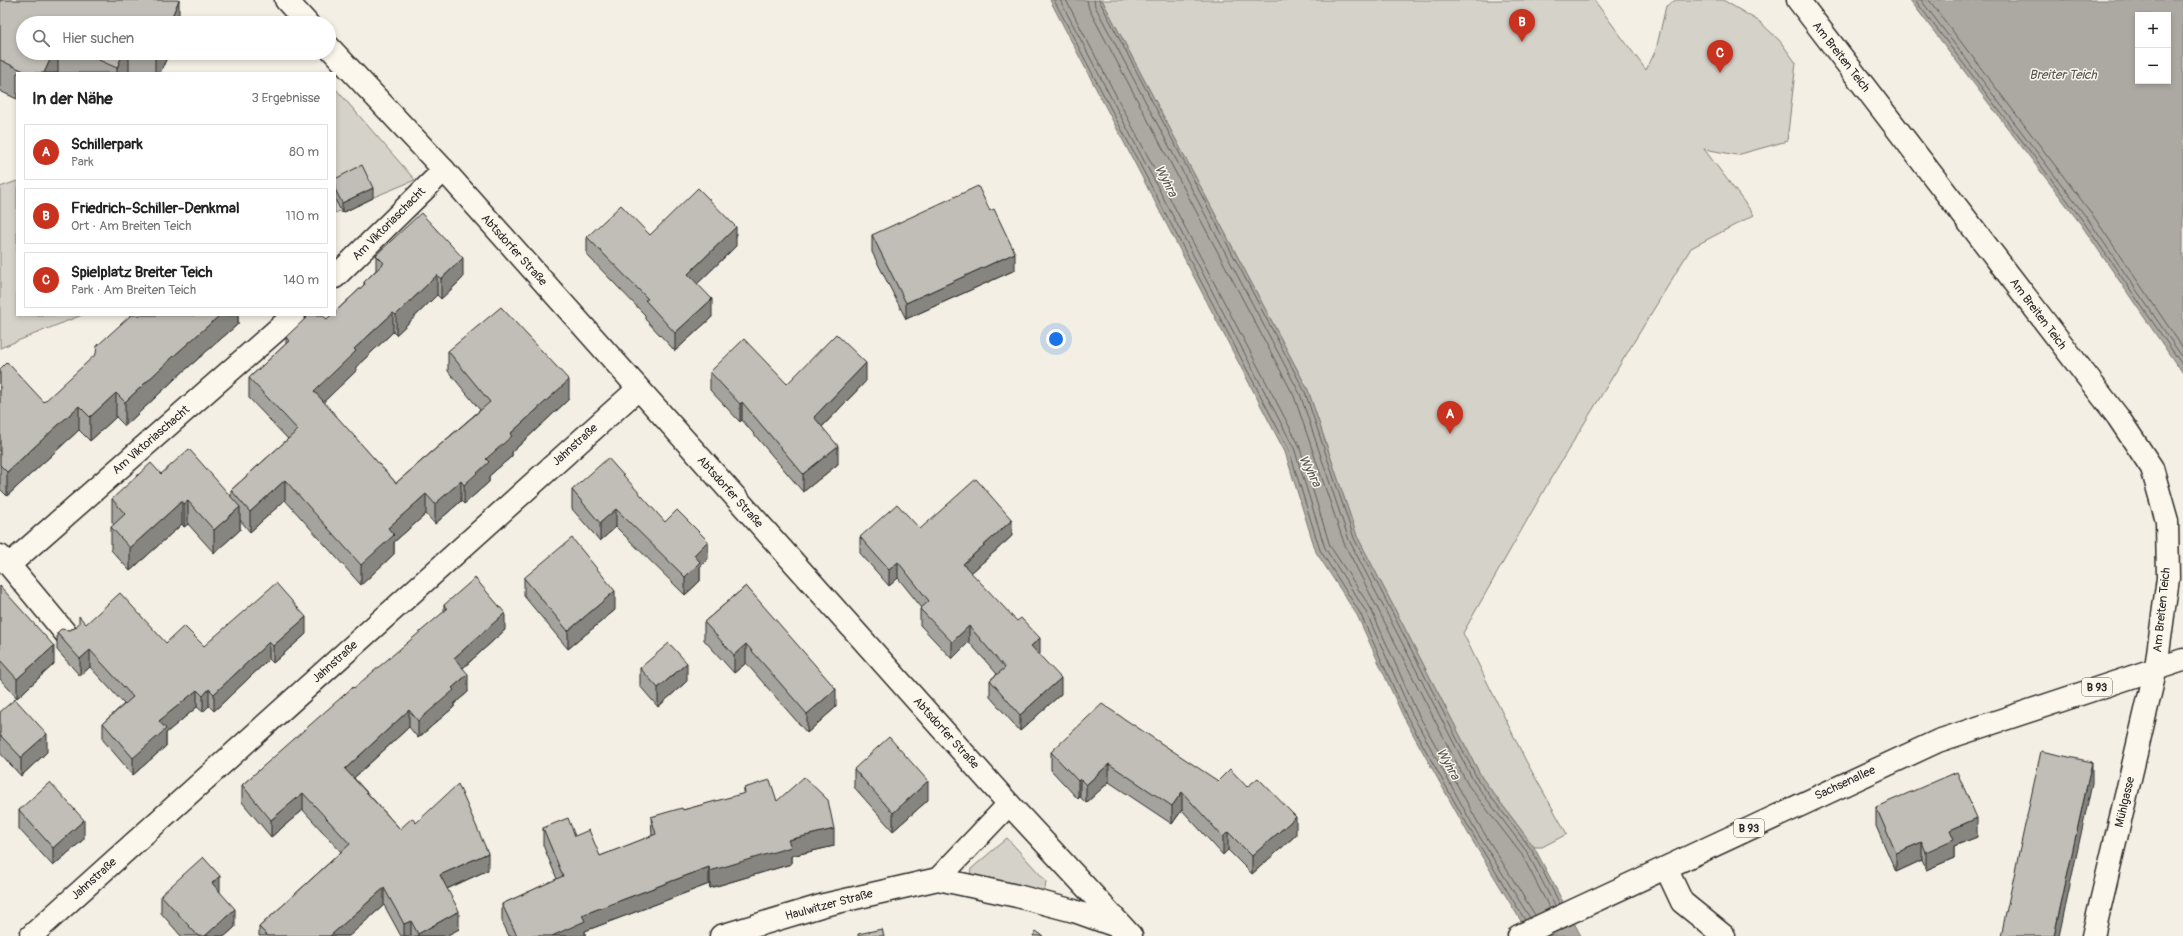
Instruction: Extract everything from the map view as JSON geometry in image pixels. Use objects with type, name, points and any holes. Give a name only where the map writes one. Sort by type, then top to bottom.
[{"type":"street","points":[[286,0],[301,16]]},
{"type":"street","name":"Am Breiten Teich","points":[[1798,0],[2118,417],[2152,468],[2167,521],[2168,578],[2156,668]]},
{"type":"street","name":"Abtsdorfer Straße","points":[[336,54],[444,170],[1009,804],[1128,932]]},
{"type":"street","name":"Am Viktoriaschacht","points":[[336,276],[444,170]]},
{"type":"street","name":"Am Viktoriaschacht","points":[[67,635],[4,560],[293,316]]},
{"type":"street","name":"Jahnstraße","points":[[31,936],[638,389]]},
{"type":"street","name":"Sachsenallee","points":[[1519,936],[1605,894],[1666,868],[1832,788],[1938,740],[2183,660]]},
{"type":"street","name":"Mühlgasse","points":[[2093,936],[2156,668]]},
{"type":"street","points":[[938,879],[1009,804]]},
{"type":"street","points":[[1666,868],[1682,902],[1724,936]]},
{"type":"street","name":"Haulwitzer Straße","points":[[721,936],[824,905],[938,879],[1017,896],[1074,911],[1128,932]]},
{"type":"shaded area","points":[[1102,0],[1594,0],[1646,70],[1656,50],[1666,6],[1676,0],[1723,0],[1760,22],[1780,41],[1796,63],[1787,141],[1737,155],[1704,149],[1754,215],[1691,248],[1551,478],[1463,633],[1526,761],[1567,834],[1542,847],[1534,847],[1482,778],[1357,536],[1308,390]]},
{"type":"shaded area","points":[[336,89],[415,180],[336,213]]},
{"type":"shaded area","points":[[16,181],[16,316],[80,316],[0,348],[0,187]]},
{"type":"shaded area","points":[[1007,838],[1046,881],[1045,889],[1041,892],[975,878],[970,874],[971,869]]},
{"type":"water","name":"Wyhra","points":[[1050,0],[1102,0],[1308,390],[1357,536],[1482,778],[1534,847],[1581,936],[1530,936],[1469,835],[1403,716],[1357,615],[1316,552],[1285,452]]},
{"type":"water","name":"Breiter Teich","points":[[1910,0],[2183,0],[2183,371],[2176,364],[2080,223]]},
{"type":"building","points":[[0,0],[179,0],[172,16],[16,16],[16,60],[50,60],[44,72],[26,72],[0,60]]},
{"type":"building","points":[[99,60],[120,60],[117,68]]},
{"type":"building","points":[[362,165],[373,188],[342,203],[336,191],[336,178]]},
{"type":"building","points":[[978,186],[990,211],[994,209],[1015,253],[906,303],[872,235]]},
{"type":"building","points":[[698,188],[736,227],[688,274],[712,299],[675,333],[645,300],[648,299],[587,237],[621,205],[650,235]]},
{"type":"building","points":[[421,213],[463,258],[441,279],[437,275],[396,315],[393,313],[354,349],[356,351],[314,391],[396,483],[490,402],[448,351],[501,307],[569,380],[510,434],[512,436],[486,459],[489,462],[464,485],[461,481],[435,504],[426,494],[388,528],[394,535],[361,565],[285,480],[250,512],[231,490],[298,430],[249,378],[289,341],[286,337],[308,316],[323,316],[327,319],[330,316],[336,316],[336,311],[365,284],[364,282],[384,263],[376,255]]},
{"type":"building","points":[[130,316],[219,316],[125,402],[116,393],[90,417],[79,406],[7,472],[0,465],[0,369],[7,362],[44,402],[96,354],[97,346]]},
{"type":"building","points":[[836,334],[866,363],[814,417],[838,446],[803,474],[742,402],[740,404],[710,372],[744,339],[787,384]]},
{"type":"building","points":[[189,449],[240,507],[214,530],[188,501],[184,504],[182,501],[130,548],[111,527],[125,514],[112,499],[151,463],[161,474]]},
{"type":"building","points":[[608,458],[665,522],[677,510],[708,541],[694,555],[700,562],[685,577],[616,509],[600,523],[572,490]]},
{"type":"building","points":[[976,479],[1012,520],[963,564],[1017,621],[1021,618],[1040,638],[1031,646],[1061,678],[1020,715],[990,680],[1005,668],[969,626],[952,642],[920,609],[929,601],[898,562],[889,570],[860,537],[897,504],[920,529]]},
{"type":"building","points":[[572,538],[615,591],[568,631],[524,578]]},
{"type":"building","points":[[475,578],[505,613],[454,658],[468,674],[452,688],[454,690],[418,721],[409,710],[345,769],[400,829],[412,818],[416,823],[458,784],[488,853],[440,875],[459,911],[418,934],[411,921],[404,924],[384,888],[330,936],[268,936],[259,927],[350,844],[303,793],[271,820],[242,785],[353,687],[354,688],[447,609],[444,605]]},
{"type":"building","points":[[276,583],[306,617],[273,646],[269,642],[214,694],[209,689],[203,696],[197,690],[159,721],[166,729],[133,758],[103,723],[133,697],[90,650],[80,659],[57,633],[61,629],[69,630],[75,628],[79,623],[79,616],[86,624],[120,593],[166,643],[184,626],[204,646]]},
{"type":"building","points":[[0,586],[54,646],[17,679],[0,660]]},
{"type":"building","points":[[746,586],[836,689],[807,714],[746,644],[734,655],[704,622]]},
{"type":"building","points":[[669,643],[687,663],[658,688],[640,668]]},
{"type":"building","points":[[15,699],[47,734],[21,757],[0,735],[0,712]]},
{"type":"building","points":[[1102,704],[1218,781],[1230,769],[1247,787],[1258,778],[1296,817],[1252,856],[1228,832],[1223,837],[1182,792],[1172,806],[1109,764],[1086,785],[1080,779],[1078,781],[1051,752]]},
{"type":"building","points":[[889,737],[928,781],[893,813],[854,769]]},
{"type":"building","points":[[2041,751],[2092,762],[2054,936],[2001,936]]},
{"type":"building","points":[[1957,772],[1977,818],[1950,830],[1954,839],[1926,852],[1922,842],[1896,853],[1876,807]]},
{"type":"building","points":[[804,777],[828,800],[834,829],[788,840],[791,847],[710,871],[709,867],[582,915],[585,921],[552,936],[517,936],[502,904],[563,876],[543,828],[568,818],[575,836],[589,830],[600,856],[656,834],[651,817],[745,793],[744,788],[770,780],[777,801]]},
{"type":"building","points":[[50,782],[84,820],[53,848],[19,810]]},
{"type":"building","points":[[203,857],[220,876],[212,883],[235,909],[205,936],[198,936],[161,895]]},
{"type":"building","points":[[882,929],[884,936],[858,936],[858,934]]},
{"type":"building","points":[[1036,931],[1043,936],[1033,936]]},
{"type":"place","name":"Friedrich-Schiller-Denkmal","points":[[1522,42]]},
{"type":"place","name":"Spielplatz Breiter Teich","points":[[1720,73]]},
{"type":"place","name":"Schillerpark","points":[[1450,434]]}]
